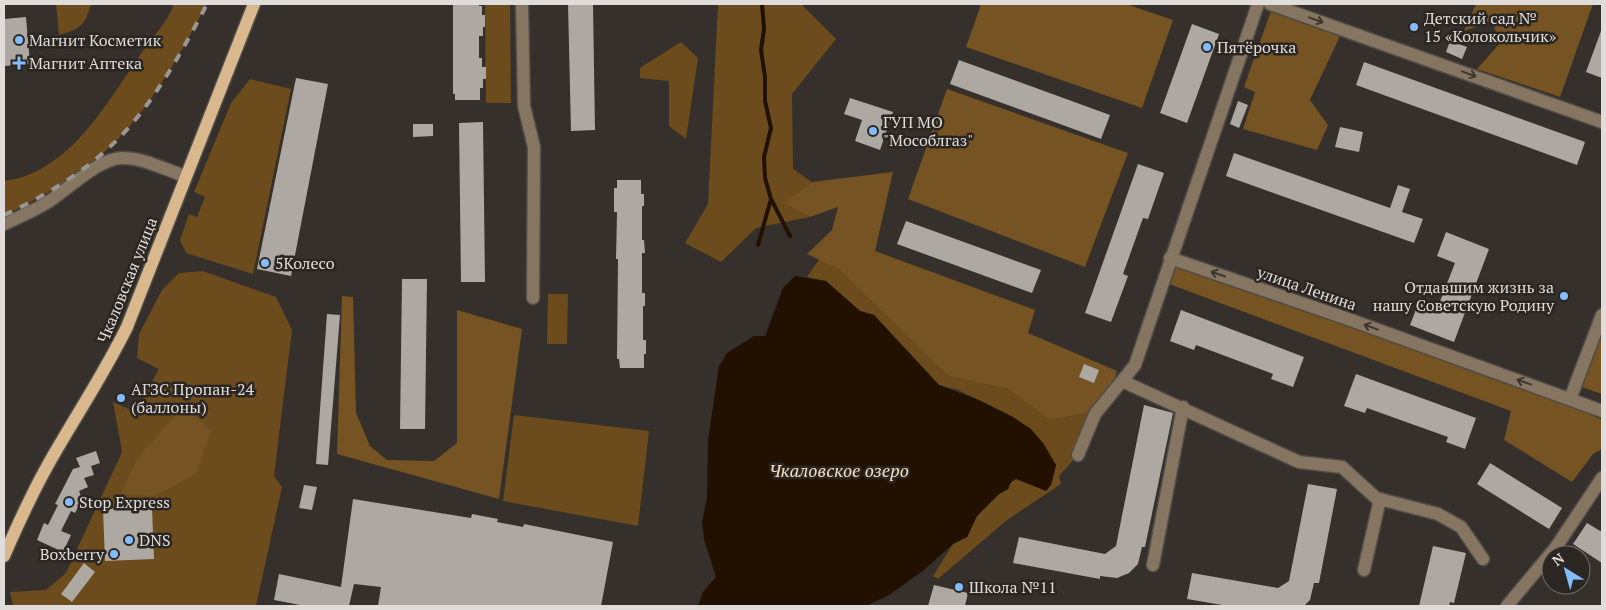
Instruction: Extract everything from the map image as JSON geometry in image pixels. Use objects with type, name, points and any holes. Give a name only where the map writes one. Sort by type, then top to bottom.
[{"type":"main road","name":"Чкаловская улица","points":[[4,556],[25,507],[108,367],[127,327],[254,4]]},
{"type":"street","points":[[522,4],[524,106],[534,147],[534,298]]},
{"type":"street","points":[[1078,455],[1095,414],[1135,365],[1258,4]]},
{"type":"street","points":[[1270,4],[1602,122]]},
{"type":"street","points":[[4,224],[47,203],[102,164],[114,159],[123,158],[141,161],[185,176]]},
{"type":"street","name":"улица Ленина","points":[[1170,258],[1570,399],[1602,412]]},
{"type":"street","points":[[1570,399],[1602,315]]},
{"type":"street","points":[[1122,381],[1183,407],[1299,462],[1342,467],[1380,499],[1438,514],[1461,527],[1483,559]]},
{"type":"street","points":[[1153,565],[1183,407]]},
{"type":"street","points":[[1507,606],[1556,547],[1602,478]]},
{"type":"street","points":[[1364,570],[1380,499]]},
{"type":"shaded area","points":[[56,4],[91,4],[81,26],[59,35]]},
{"type":"shaded area","points":[[174,4],[207,4],[167,75],[143,110],[117,140],[78,173],[49,192],[4,215],[4,181],[27,175],[48,165],[67,151],[84,133],[114,94],[164,23]]},
{"type":"shaded area","points":[[485,4],[510,4],[511,103],[486,103]]},
{"type":"shaded area","points":[[718,4],[801,4],[836,39],[792,94],[793,169],[812,182],[785,203],[810,217],[756,228],[721,262],[685,243],[708,204]]},
{"type":"shaded area","points":[[981,4],[1126,4],[1173,20],[1142,108],[966,47]]},
{"type":"shaded area","points":[[1476,4],[1593,4],[1560,97],[1477,69],[1500,43],[1492,21],[1464,31]]},
{"type":"shaded area","points":[[1271,11],[1340,36],[1310,100],[1328,125],[1317,150],[1243,129],[1255,92],[1244,87]]},
{"type":"shaded area","points":[[681,42],[698,58],[686,139],[669,126],[669,81],[640,78],[640,68]]},
{"type":"shaded area","points":[[250,79],[291,89],[253,274],[186,253],[180,240],[189,214],[197,217],[205,197],[194,192],[231,103]]},
{"type":"shaded area","points":[[947,89],[1128,153],[1085,267],[908,199]]},
{"type":"shaded area","points":[[893,172],[875,251],[1035,310],[1028,333],[1117,371],[1107,401],[1092,412],[1049,420],[1008,389],[948,376],[837,268],[807,254],[832,230],[838,207],[810,217],[784,203],[812,182]]},
{"type":"shaded area","points":[[820,258],[837,268],[948,376],[1008,389],[1049,420],[1091,412],[1078,455],[1059,476],[1061,484],[1007,520],[938,579],[933,576],[953,544],[967,537],[977,516],[999,494],[1008,489],[1011,482],[1016,479],[1051,485],[1056,465],[1043,443],[1013,417],[958,390],[939,385],[874,315],[860,311],[826,281],[807,277]]},
{"type":"shaded area","points":[[1175,266],[1568,404],[1602,420],[1602,449],[1593,454],[1572,482],[1504,440],[1511,411],[1169,284]]},
{"type":"shaded area","points":[[203,271],[276,297],[292,330],[274,476],[282,487],[256,606],[13,606],[10,592],[46,590],[66,573],[122,452],[113,402],[135,412],[159,369],[137,358],[139,334],[162,290],[179,273]]},
{"type":"shaded area","points":[[548,294],[568,294],[567,344],[547,344]]},
{"type":"shaded area","points":[[342,296],[353,297],[356,413],[370,446],[387,460],[434,461],[457,443],[457,310],[522,329],[499,499],[337,454]]},
{"type":"shaded area","points":[[1602,328],[1602,394],[1579,386]]},
{"type":"shaded area","points":[[183,406],[211,431],[196,474],[154,496],[120,494],[137,459]]},
{"type":"shaded area","points":[[514,415],[649,431],[638,526],[503,501]]},
{"type":"water","name":"Чкаловское озеро","points":[[795,276],[826,281],[860,311],[874,315],[939,385],[979,400],[1013,417],[1031,429],[1043,443],[1056,465],[1051,485],[1046,491],[1016,479],[1011,482],[1008,489],[999,494],[977,516],[967,537],[953,544],[924,570],[889,595],[866,606],[698,606],[703,592],[716,577],[704,539],[702,522],[707,498],[708,440],[719,366],[727,353],[754,336],[765,336],[783,288]]},
{"type":"building","points":[[453,4],[479,4],[479,6],[482,6],[482,15],[485,15],[483,36],[479,36],[479,58],[482,58],[482,67],[486,67],[486,79],[483,79],[483,88],[480,88],[480,100],[455,100],[455,94],[453,94]]},
{"type":"building","points":[[568,4],[593,4],[595,130],[571,131]]},
{"type":"building","points":[[26,17],[30,64],[4,66],[4,19]]},
{"type":"building","points":[[1192,24],[1219,34],[1187,123],[1160,113]]},
{"type":"building","points":[[1602,31],[1602,78],[1586,72]]},
{"type":"building","points":[[1450,41],[1467,47],[1462,59],[1446,52]]},
{"type":"building","points":[[959,60],[1110,115],[1101,139],[950,84]]},
{"type":"building","points":[[1364,62],[1585,142],[1577,165],[1356,85]]},
{"type":"building","points":[[296,78],[328,84],[291,276],[257,269]]},
{"type":"building","name":"ГУП МО \"Мособлгаз\"","points":[[850,98],[893,112],[880,150],[855,141],[862,120],[844,114]]},
{"type":"building","points":[[1238,101],[1248,105],[1239,128],[1230,124]]},
{"type":"building","points":[[483,122],[485,282],[461,282],[459,123]]},
{"type":"building","points":[[413,124],[433,124],[433,136],[413,137]]},
{"type":"building","points":[[1340,127],[1363,132],[1359,152],[1335,147]]},
{"type":"building","points":[[1234,153],[1390,208],[1398,185],[1410,189],[1402,212],[1423,219],[1414,243],[1226,176]]},
{"type":"building","points":[[1138,164],[1164,173],[1148,219],[1143,218],[1123,274],[1128,276],[1111,322],[1085,313]]},
{"type":"building","points":[[617,180],[641,180],[641,194],[644,194],[642,240],[644,240],[645,253],[642,253],[642,293],[645,293],[643,340],[646,340],[646,354],[644,354],[644,368],[620,368],[619,359],[617,359],[618,259],[616,259],[617,212],[614,212],[614,188],[617,188]]},
{"type":"building","points":[[906,221],[1041,270],[1032,293],[897,244]]},
{"type":"building","points":[[1446,232],[1489,249],[1454,342],[1410,325],[1419,302],[1437,309],[1455,263],[1437,256]]},
{"type":"building","points":[[402,279],[427,279],[425,429],[400,429]]},
{"type":"building","points":[[1181,310],[1304,357],[1293,387],[1271,379],[1273,374],[1196,345],[1194,350],[1170,341]]},
{"type":"building","points":[[327,314],[340,315],[328,465],[316,464]]},
{"type":"building","points":[[1084,364],[1099,370],[1094,383],[1079,377]]},
{"type":"building","points":[[1356,374],[1476,418],[1465,449],[1446,442],[1448,437],[1367,408],[1365,413],[1344,406]]},
{"type":"building","points":[[1144,405],[1173,413],[1145,547],[1142,547],[1138,564],[1129,573],[1117,578],[1100,576],[1100,579],[1013,563],[1019,537],[1105,554],[1116,546]]},
{"type":"building","points":[[96,451],[100,463],[91,466],[94,475],[84,478],[88,487],[79,491],[82,499],[75,513],[71,511],[61,531],[71,535],[63,552],[37,540],[44,523],[48,525],[58,505],[55,504],[73,469],[80,467],[76,458]]},
{"type":"building","points":[[1490,463],[1562,508],[1549,529],[1477,484]]},
{"type":"building","points":[[1308,484],[1337,489],[1319,583],[1314,583],[1310,600],[1304,606],[1228,606],[1187,599],[1192,573],[1278,588],[1289,581]]},
{"type":"building","points":[[304,485],[317,487],[312,510],[299,508]]},
{"type":"building","points":[[353,499],[471,518],[472,514],[498,519],[497,522],[523,527],[524,524],[613,542],[601,606],[378,606],[381,587],[354,584],[349,606],[305,606],[274,600],[279,574],[341,587]]},
{"type":"building","points":[[152,507],[154,559],[105,561],[103,509]]},
{"type":"building","points":[[1587,523],[1602,532],[1602,563],[1591,556],[1591,545],[1573,544]]},
{"type":"building","points":[[1433,546],[1466,553],[1454,603],[1450,602],[1449,606],[1419,606]]},
{"type":"building","points":[[84,563],[95,572],[72,602],[61,594]]},
{"type":"building","points":[[934,585],[968,593],[965,606],[928,606]]},
{"type":"waterway","points":[[762,4],[764,29],[761,50],[765,77],[765,101],[771,128],[764,157],[765,178],[771,199],[790,236]]},
{"type":"waterway","points":[[758,245],[771,199]]},
{"type":"railway","points":[[4,215],[34,200],[78,173],[117,140],[155,93],[178,57],[207,4]]},
{"type":"place","name":"Детский сад № 15 «Колокольчик»","points":[[1414,27]]},
{"type":"place","name":"Магнит Косметик","points":[[19,40]]},
{"type":"place","name":"Пятёрочка","points":[[1207,47]]},
{"type":"place","name":"Магнит Аптека","points":[[19,63]]},
{"type":"place","name":"ГУП МО \"Мособлгаз\"","points":[[873,131]]},
{"type":"place","name":"5Колесо","points":[[265,263]]},
{"type":"place","name":"Отдавшим жизнь за нашу Советскую Родину","points":[[1564,296]]},
{"type":"place","name":"АГЗС Пропан-24 (баллоны)","points":[[121,398]]},
{"type":"place","name":"Stop Express","points":[[69,502]]},
{"type":"place","name":"DNS","points":[[129,540]]},
{"type":"place","name":"Boxberry","points":[[114,554]]},
{"type":"place","name":"Школа №11","points":[[959,587]]}]
